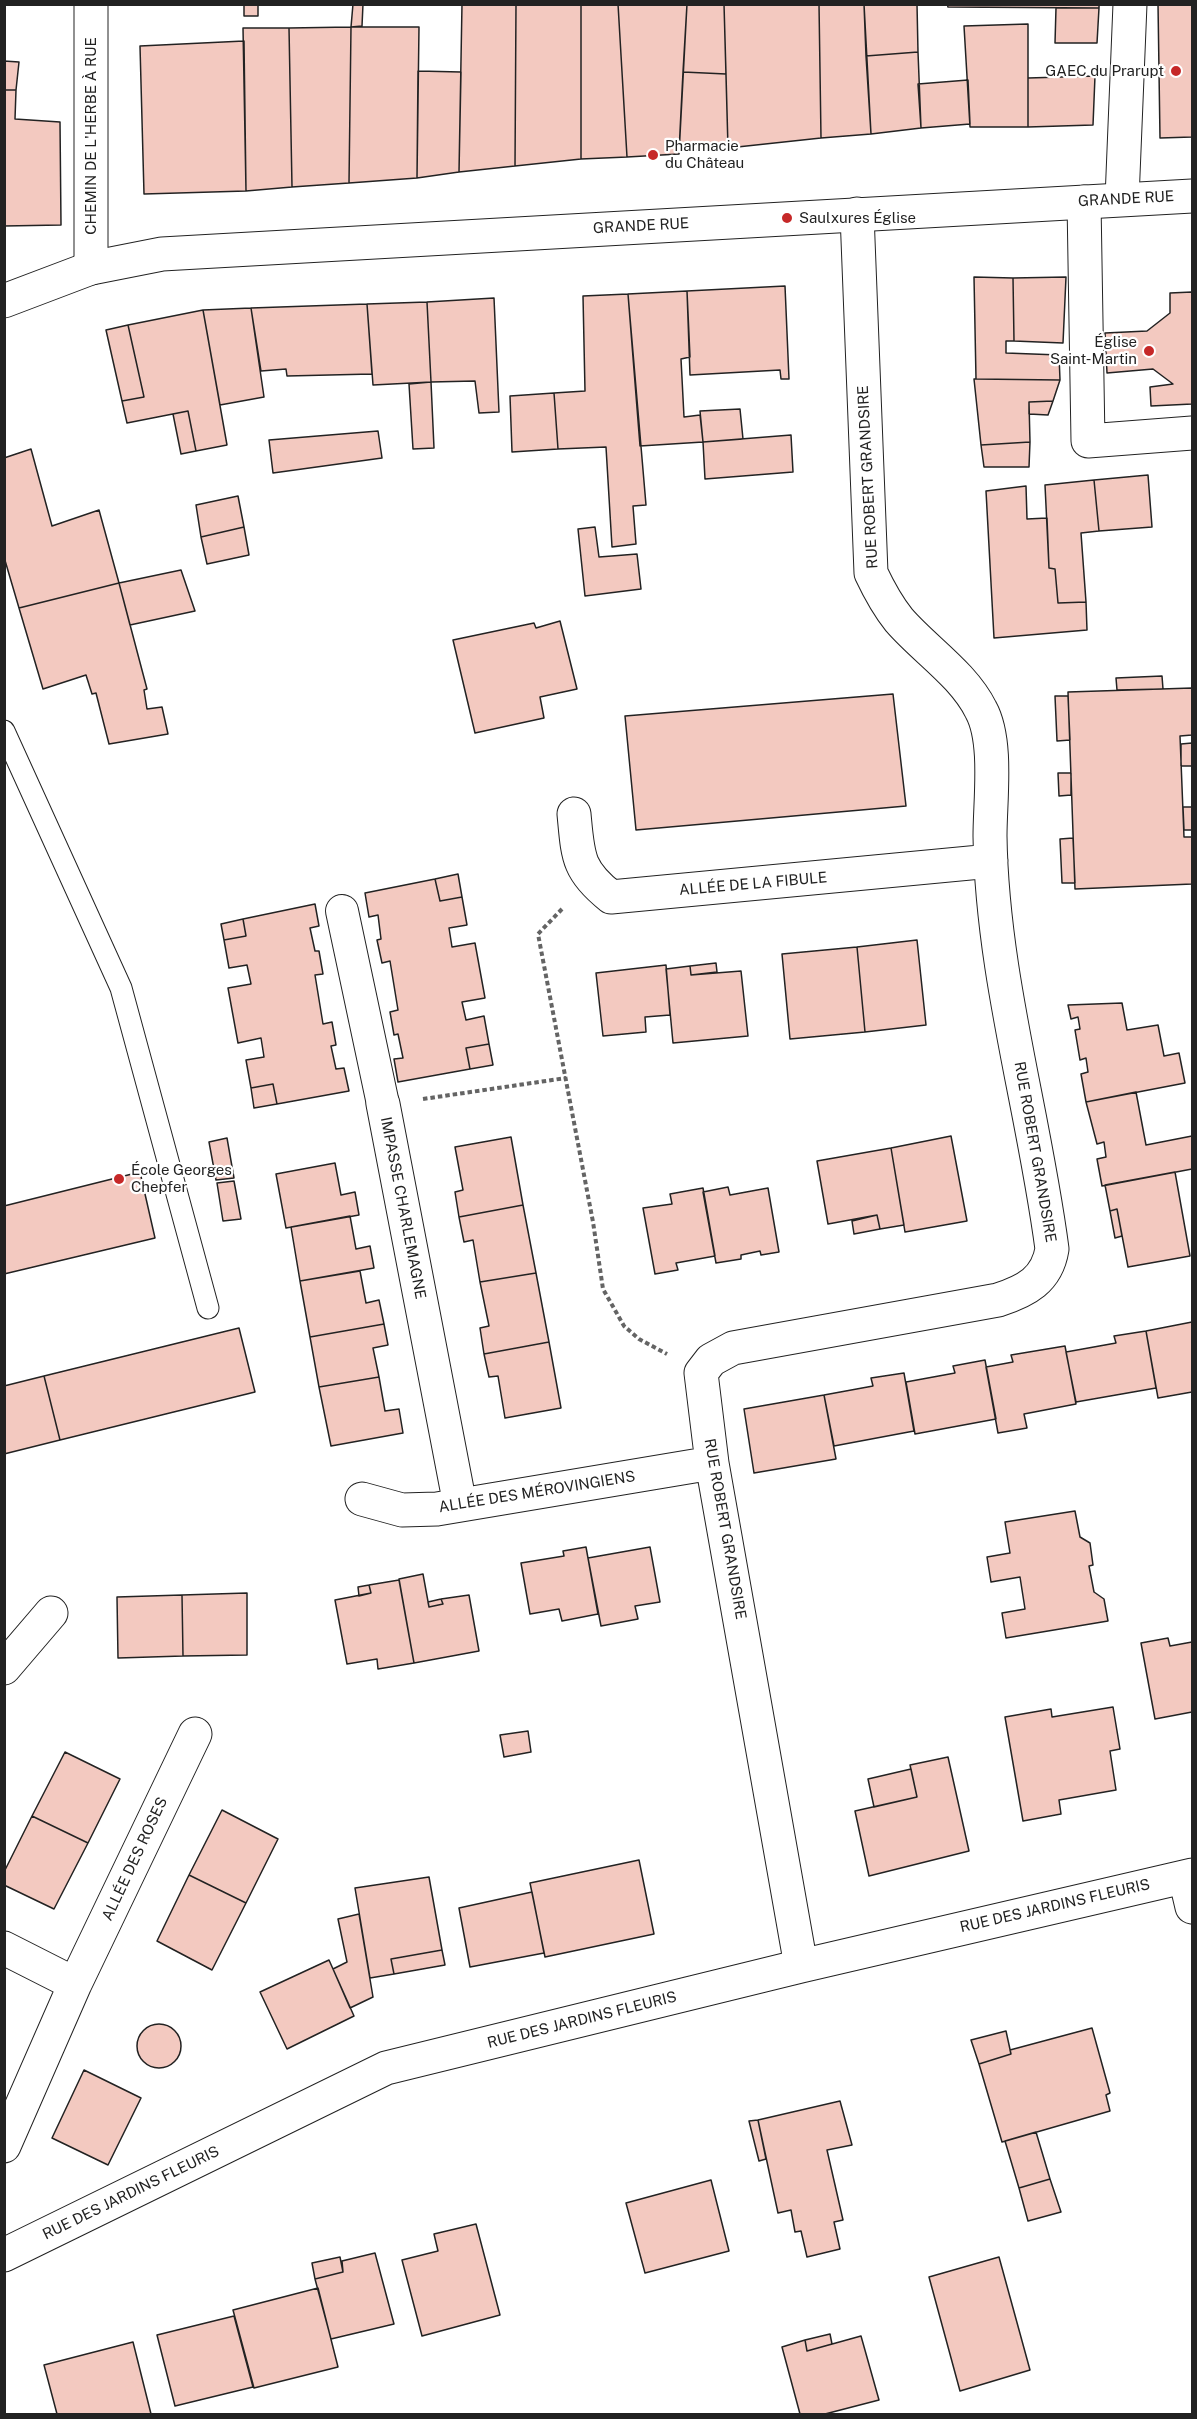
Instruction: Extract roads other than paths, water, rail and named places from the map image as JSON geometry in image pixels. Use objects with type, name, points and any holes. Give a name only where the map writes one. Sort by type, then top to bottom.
[{"type":"street","name":"CHEMIN DE L'HERBE À RUE","points":[[91,4],[91,268]]},
{"type":"street","points":[[1122,199],[1130,4]]},
{"type":"street","name":"GRANDE RUE","points":[[4,301],[91,268],[162,254],[1192,196]]},
{"type":"street","points":[[1084,202],[1088,441],[1192,432]]},
{"type":"street","name":"RUE ROBERT GRANDSIRE","points":[[801,1966],[712,1463],[701,1390],[704,1366],[721,1352],[733,1347],[998,1300],[1018,1294],[1043,1276],[1049,1263],[1050,1234],[995,921],[991,861],[990,732],[981,710],[933,652],[900,621],[885,602],[871,573],[856,214]]},
{"type":"street","name":"ALLÉE DE LA FIBULE","points":[[574,814],[578,855],[590,880],[611,897],[991,861]]},
{"type":"street","name":"IMPASSE CHARLEMAGNE","points":[[342,911],[383,1104],[460,1505]]},
{"type":"street","name":"ALLÉE DES MÉROVINGIENS","points":[[362,1499],[402,1510],[460,1505],[712,1463]]},
{"type":"street","points":[[4,1668],[51,1613]]},
{"type":"street","name":"ALLÉE DES ROSES","points":[[4,2146],[75,1984],[195,1734]]},
{"type":"street","name":"RUE DES JARDINS FLEURIS","points":[[4,2255],[386,2068],[801,1966],[1190,1886]]},
{"type":"street","points":[[4,1948],[75,1984]]},
{"type":"lane","points":[[4,731],[121,988],[208,1308]]},
{"type":"place","name":"GAEC du Prarupt","points":[[1176,71]]},
{"type":"place","name":"Pharmacie du Château","points":[[653,155]]},
{"type":"place","name":"Saulxures Église","points":[[787,218]]},
{"type":"place","name":"Église Saint-Martin","points":[[1149,351]]},
{"type":"place","name":"École Georges Chepfer","points":[[119,1179]]}]
